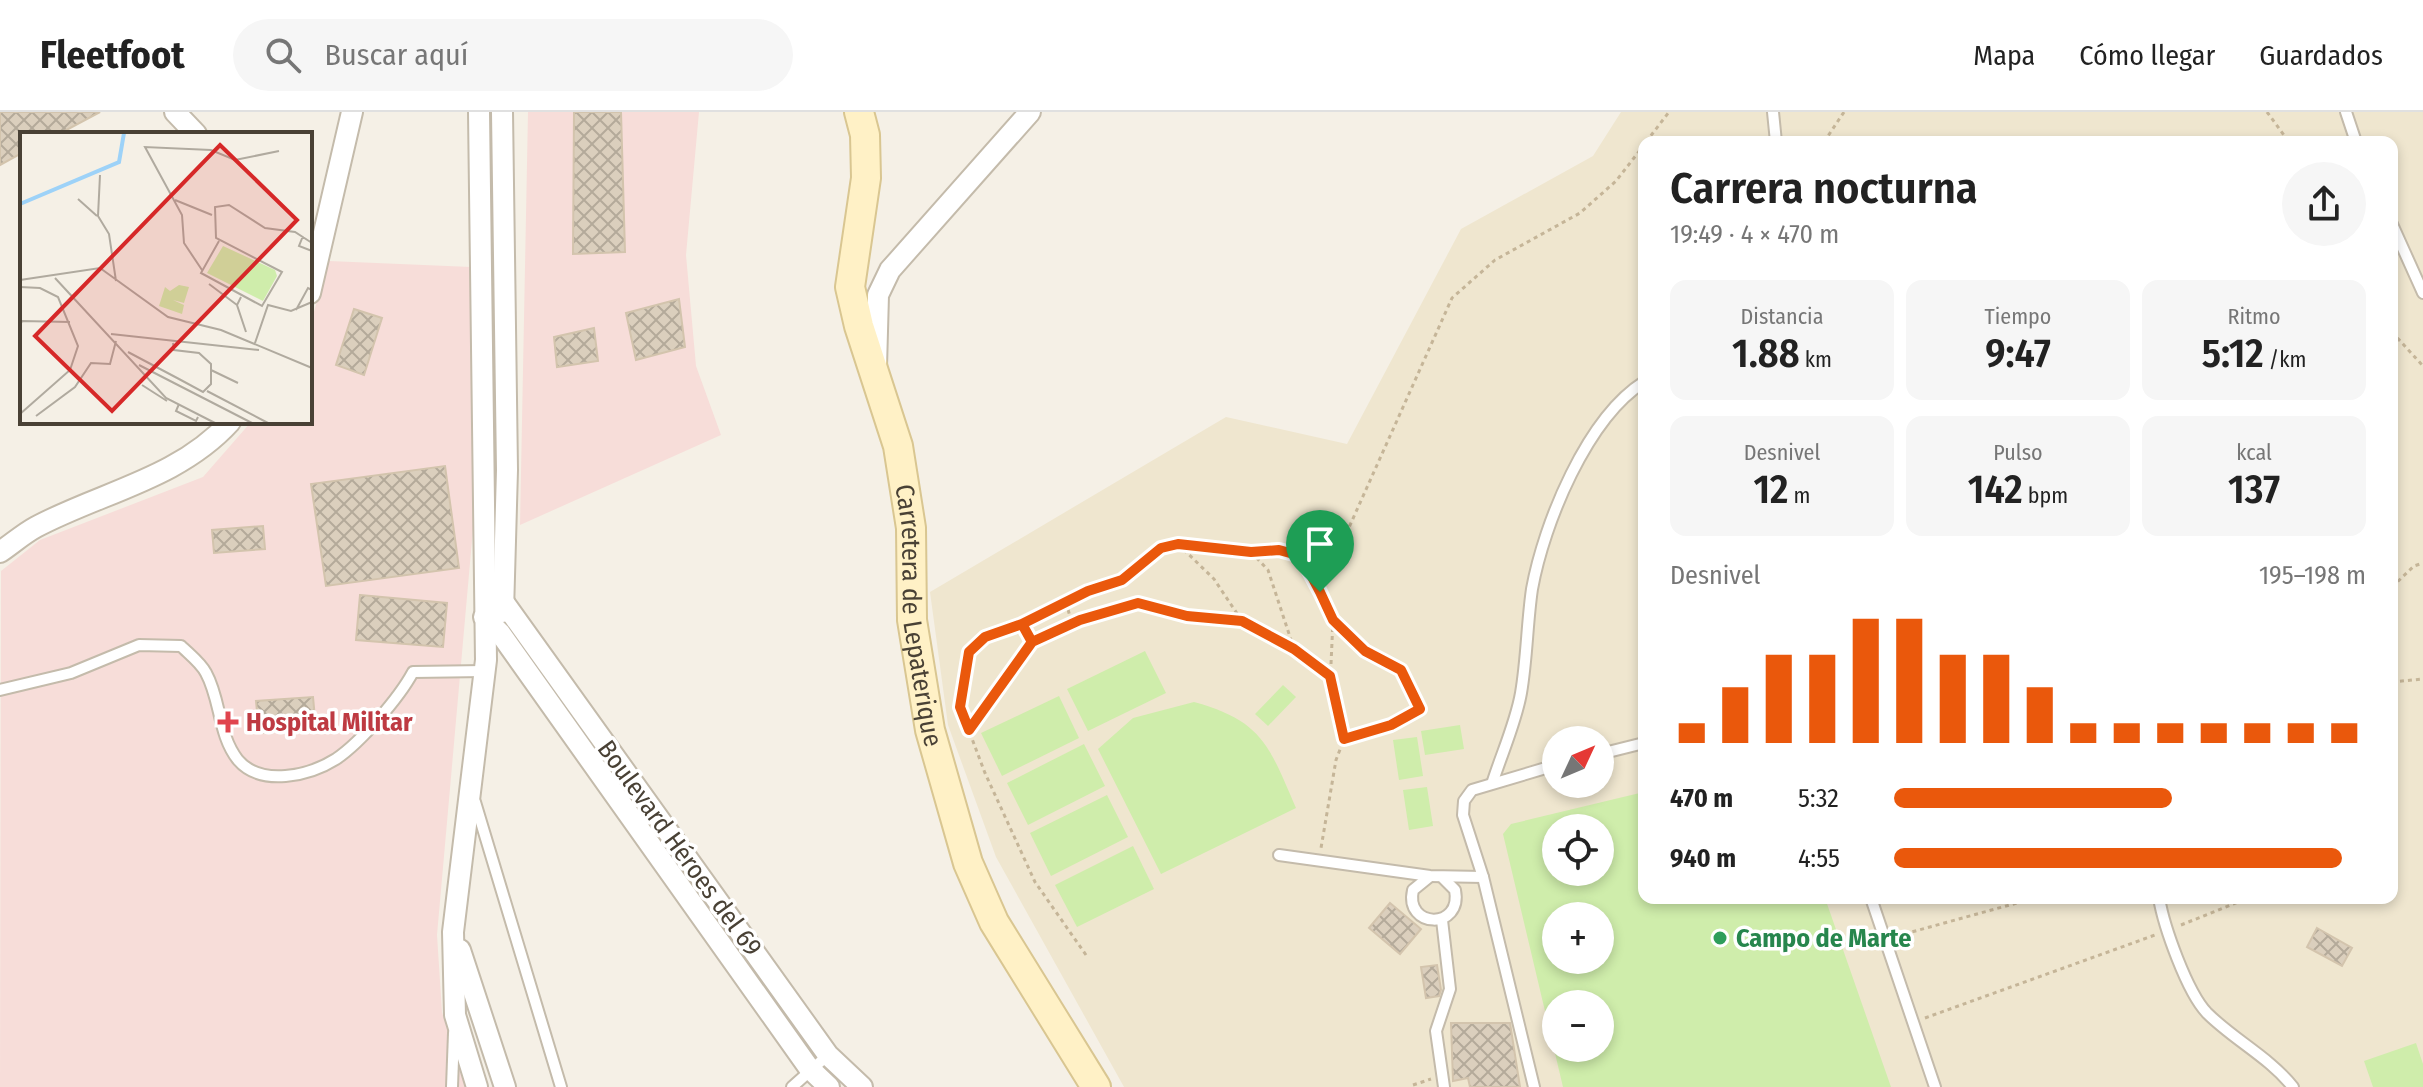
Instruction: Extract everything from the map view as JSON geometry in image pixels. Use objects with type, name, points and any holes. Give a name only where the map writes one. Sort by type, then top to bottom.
[{"type":"main road","name":"Carretera de Lepaterique","points":[[859,112],[865,135],[866,178],[850,287],[859,326],[898,446],[911,528],[912,620],[930,730],[968,863],[994,922],[1096,1087]]},
{"type":"street","points":[[175,112],[194,132]]},
{"type":"street","points":[[312,272],[314,252],[352,112]]},
{"type":"street","points":[[477,1087],[455,1015],[453,932],[486,665],[479,112]]},
{"type":"street","points":[[486,665],[500,633],[505,604],[507,470],[502,112]]},
{"type":"street","points":[[876,371],[878,295],[890,270],[1030,112]]},
{"type":"street","points":[[0,552],[36,527],[130,489],[207,447],[228,424]]},
{"type":"street","name":"Boulevard Héroes del 69","points":[[486,589],[505,604],[828,1055],[862,1087]]},
{"type":"street","name":"Boulevard Héroes del 69","points":[[484,617],[500,633],[809,1068],[829,1087]]},
{"type":"street","points":[[453,932],[505,1087]]},
{"type":"lane","points":[[1773,112],[1775,136]]},
{"type":"lane","points":[[2346,112],[2354,136]]},
{"type":"lane","points":[[2398,237],[2423,293]]},
{"type":"lane","points":[[1493,781],[1521,695],[1533,585],[1560,497],[1589,440],[1628,392],[1638,386]]},
{"type":"lane","points":[[0,690],[71,673],[139,645],[181,646],[206,672],[228,746],[241,763],[264,774],[291,777],[336,759],[400,696],[413,672],[486,665]]},
{"type":"lane","points":[[1614,750],[1638,744]]},
{"type":"lane","points":[[1534,1087],[1483,877],[1463,815],[1464,801],[1472,790],[1493,781],[1542,769]]},
{"type":"lane","points":[[471,790],[561,1087]]},
{"type":"lane","points":[[1279,855],[1434,876],[1483,877]]},
{"type":"lane","points":[[1434,876],[1451,884],[1457,898],[1453,912],[1442,920],[1427,920],[1412,905],[1413,890],[1434,876]]},
{"type":"lane","points":[[1873,904],[1935,1087]]},
{"type":"lane","points":[[2160,904],[2165,931],[2205,1011],[2280,1071],[2293,1087]]},
{"type":"lane","points":[[1442,920],[1450,989],[1436,1031],[1444,1087]]},
{"type":"lane","points":[[452,1087],[455,1015]]},
{"type":"lane","points":[[792,1087],[809,1068],[828,1055]]},
{"type":"path","points":[[1650,136],[1669,112]]},
{"type":"path","points":[[1828,136],[1844,112]]},
{"type":"path","points":[[2267,112],[2285,136]]},
{"type":"path","points":[[1320,592],[1452,298],[1495,260],[1580,213],[1616,181],[1638,152]]},
{"type":"path","points":[[2398,339],[2423,366]]},
{"type":"path","points":[[1178,544],[1214,579],[1242,621]]},
{"type":"path","points":[[1086,955],[1035,882],[960,707],[969,652],[985,637],[1122,580],[1161,548],[1178,544],[1251,552],[1279,550],[1301,556],[1333,620],[1365,651],[1401,670],[1420,709],[1391,725],[1344,739]]},
{"type":"path","points":[[1251,552],[1268,570],[1294,649]]},
{"type":"path","points":[[2398,581],[2414,566],[2423,563]]},
{"type":"path","points":[[1066,602],[1072,624]]},
{"type":"path","points":[[969,730],[1032,642],[1072,624],[1138,603],[1187,616],[1242,621],[1294,649],[1330,676]]},
{"type":"path","points":[[1319,859],[1336,760],[1344,739],[1330,676],[1333,620]]},
{"type":"path","points":[[1022,624],[1032,642]]},
{"type":"path","points":[[2398,681],[2423,679]]},
{"type":"path","points":[[1885,939],[2013,904]]},
{"type":"path","points":[[1915,1022],[2233,904]]},
{"type":"shaded area","points":[[528,112],[699,112],[686,255],[696,366],[721,435],[520,525]]},
{"type":"shaded area","points":[[1621,112],[2423,112],[2423,1087],[1124,1087],[996,857],[948,725],[930,592],[1226,417],[1347,444],[1461,229],[1593,156]]},
{"type":"shaded area","name":"Hospital Militar","points":[[329,261],[471,267],[477,484],[437,935],[442,1012],[465,1087],[0,1087],[1,571],[40,540],[203,477],[249,424],[312,424],[312,318]]},
{"type":"green space","points":[[1145,651],[1166,693],[1088,731],[1067,689]]},
{"type":"green space","points":[[1283,685],[1296,697],[1268,726],[1255,714]]},
{"type":"green space","points":[[1059,696],[1079,738],[1002,776],[981,733]]},
{"type":"green space","points":[[1194,702],[1235,718],[1261,739],[1296,808],[1161,874],[1098,749],[1133,718]]},
{"type":"green space","points":[[1460,725],[1464,749],[1425,755],[1421,731]]},
{"type":"green space","points":[[1417,737],[1423,776],[1399,780],[1393,740]]},
{"type":"green space","points":[[1084,744],[1105,786],[1028,825],[1007,783]]},
{"type":"green space","points":[[1427,787],[1433,826],[1409,830],[1403,790]]},
{"type":"green space","name":"Campo de Marte","points":[[1638,793],[1638,904],[1827,904],[1891,1087],[1563,1087],[1557,1062],[1614,1062],[1614,990],[1542,990],[1542,998],[1503,834],[1511,824],[1542,817],[1542,886],[1614,886],[1614,814],[1553,814]]},
{"type":"green space","points":[[1107,795],[1128,837],[1051,876],[1030,833]]},
{"type":"green space","points":[[1133,846],[1154,889],[1077,927],[1055,885]]},
{"type":"green space","points":[[2416,1043],[2423,1064],[2423,1087],[2373,1087],[2364,1061]]},
{"type":"building","points":[[0,112],[100,112],[63,132],[20,132],[20,154],[0,165]]},
{"type":"building","points":[[574,112],[621,112],[625,252],[573,254]]},
{"type":"building","points":[[679,299],[685,347],[636,360],[626,313]]},
{"type":"building","points":[[354,309],[382,318],[364,375],[336,365]]},
{"type":"building","points":[[594,328],[598,361],[557,367],[554,337]]},
{"type":"building","points":[[445,466],[459,568],[326,586],[311,484]]},
{"type":"building","points":[[263,526],[265,549],[214,553],[212,530]]},
{"type":"building","points":[[360,595],[447,603],[443,647],[356,640]]},
{"type":"building","points":[[313,697],[316,729],[259,733],[256,701]]},
{"type":"building","points":[[1390,903],[1421,929],[1400,954],[1369,928]]},
{"type":"building","points":[[2317,928],[2352,948],[2342,966],[2307,947]]},
{"type":"building","points":[[1437,965],[1439,996],[1426,998],[1421,967]]},
{"type":"building","points":[[1451,1023],[1510,1023],[1520,1087],[1470,1087],[1468,1078],[1453,1081]]},
{"type":"place","name":"Hospital Militar","points":[[228,722]]},
{"type":"place","name":"Campo de Marte","points":[[1720,938]]},
{"type":"route","points":[[1320,592],[1301,556],[1279,550],[1251,552],[1178,544],[1161,548],[1122,580],[1088,591],[1022,624],[1032,642],[1010,668],[969,730],[960,707],[969,652],[985,637],[1022,624],[1032,642],[1080,620],[1138,603],[1187,616],[1242,621],[1294,649],[1330,676],[1344,739],[1391,725],[1420,709],[1401,670],[1365,651],[1333,620],[1320,592]]}]
